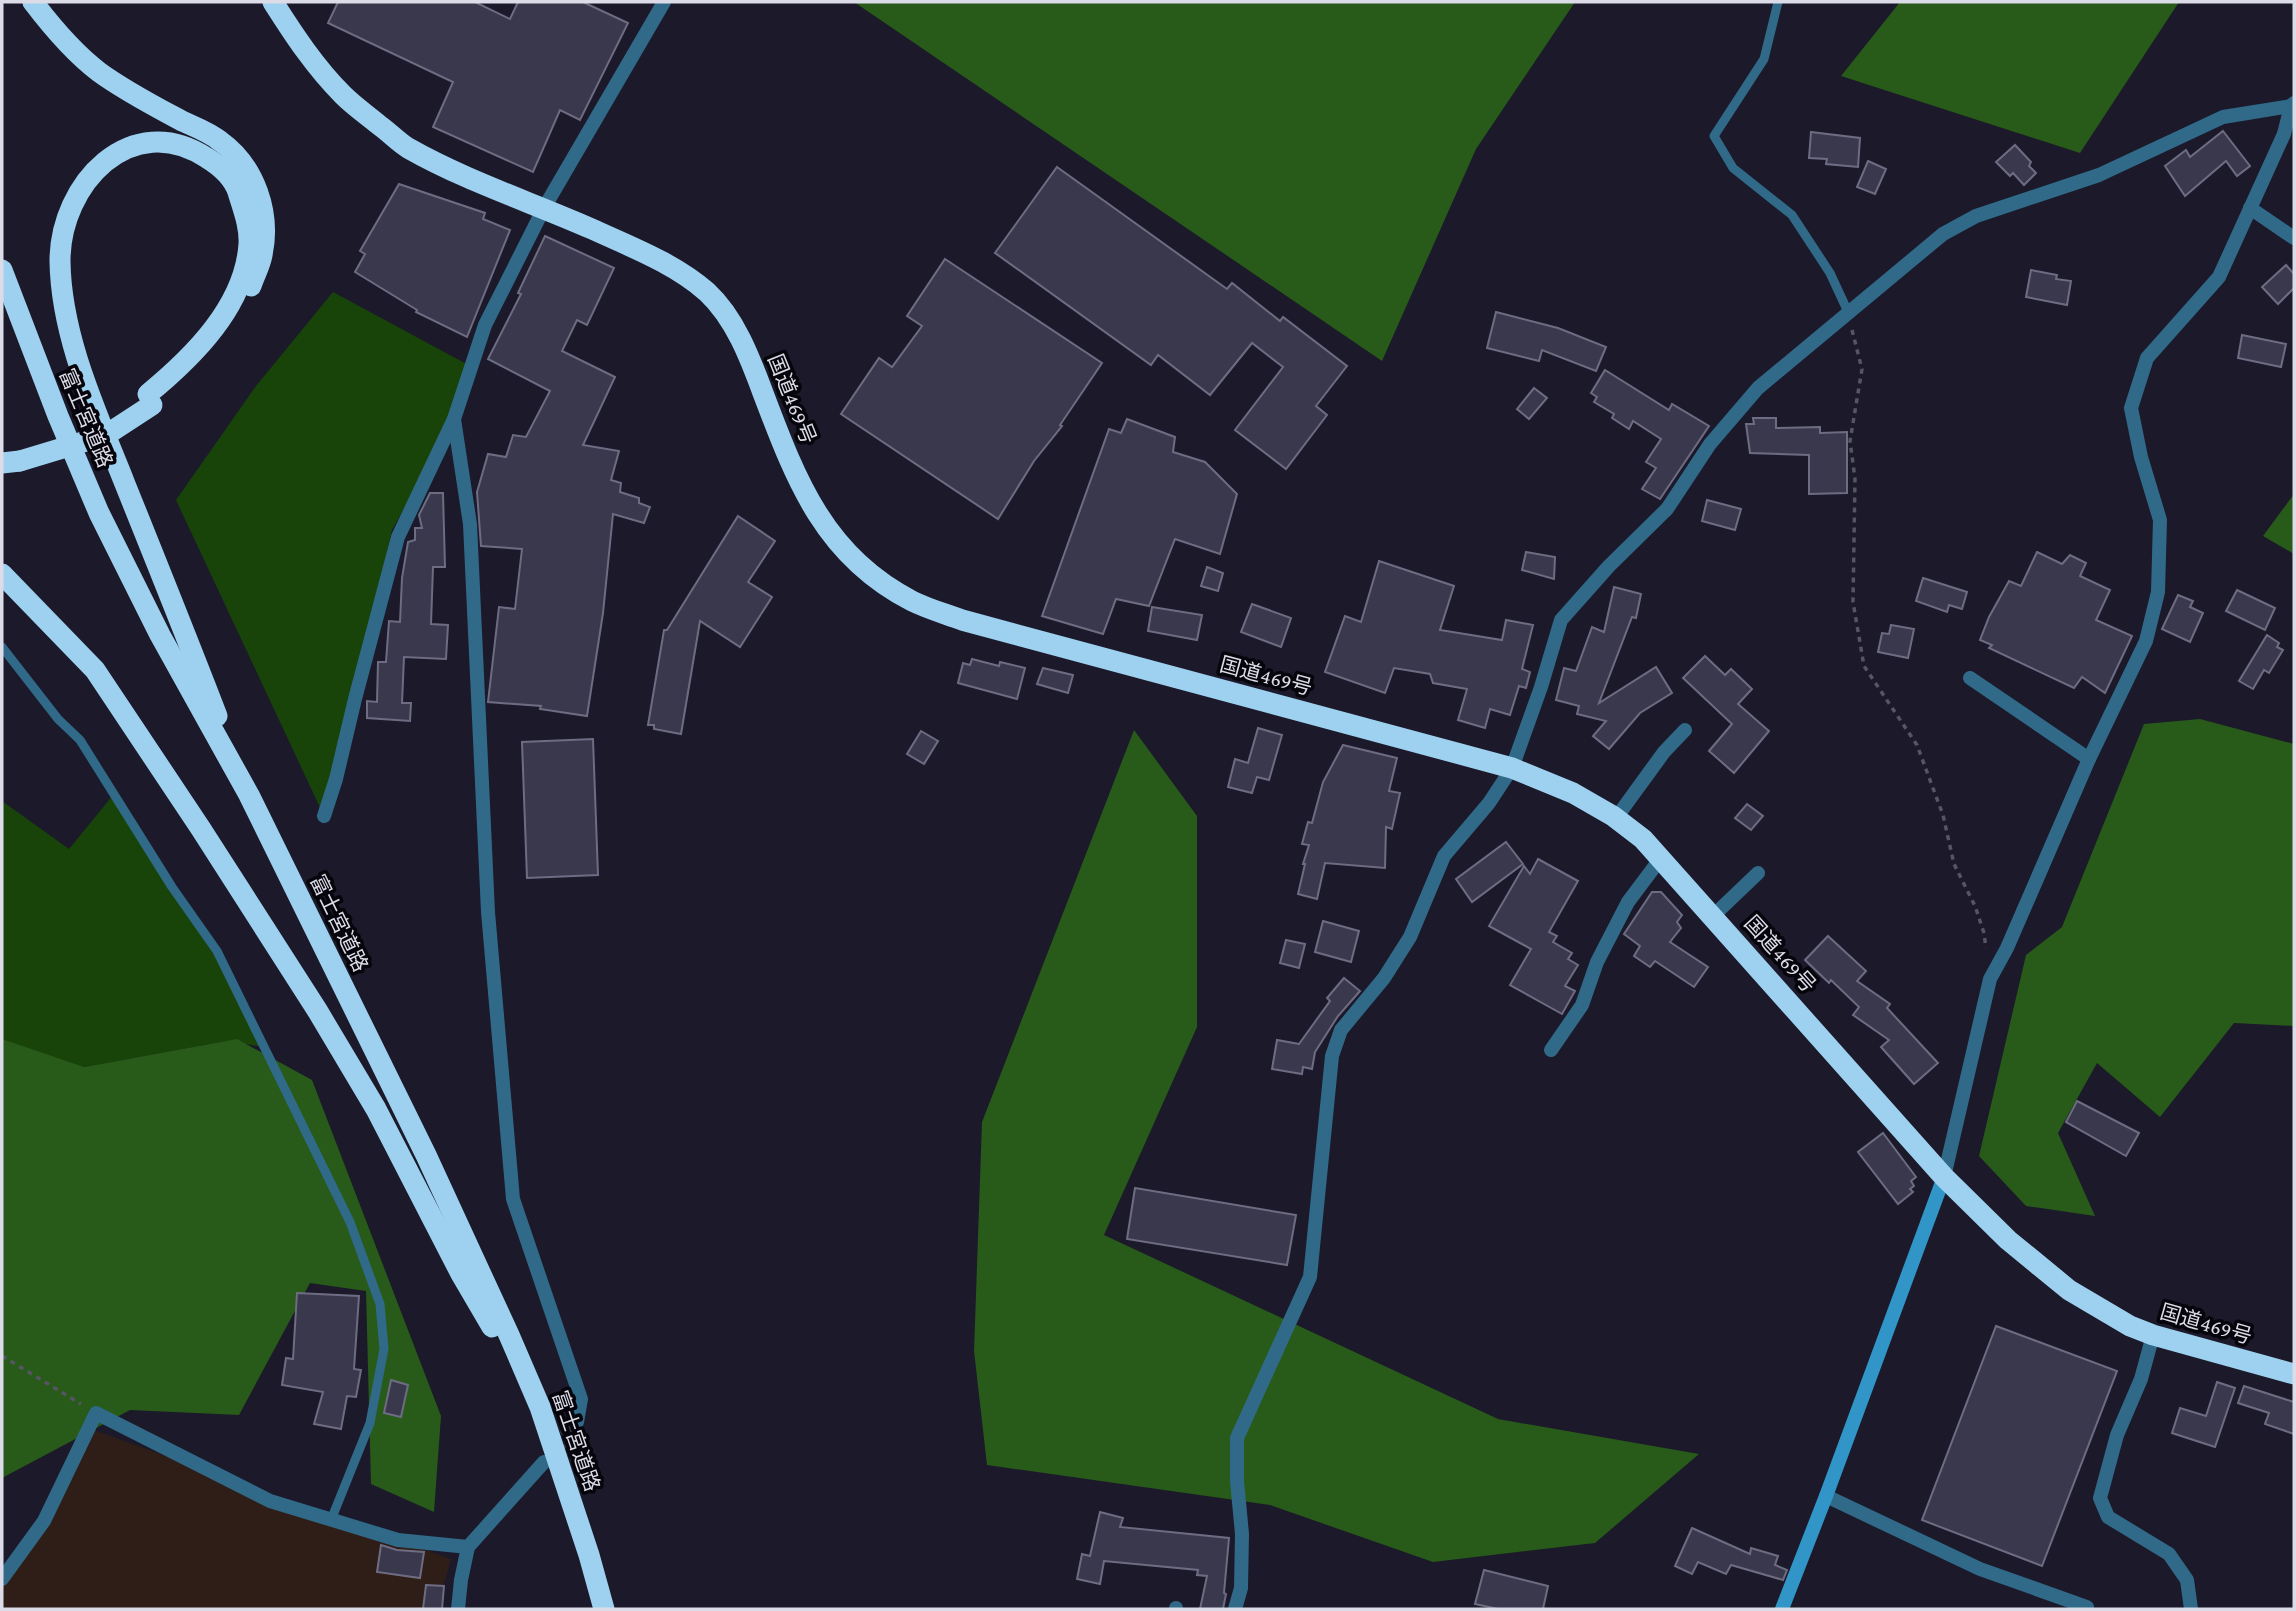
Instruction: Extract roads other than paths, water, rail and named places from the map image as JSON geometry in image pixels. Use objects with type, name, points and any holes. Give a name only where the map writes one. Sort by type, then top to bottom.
[{"type":"highway","points":[[33,2],[75,51],[99,72],[158,108],[220,140],[241,160],[261,201],[264,230],[262,256],[249,290],[219,339],[186,377],[150,399]]},
{"type":"highway","name":"国道469号","points":[[273,2],[299,44],[343,94],[406,147],[660,260],[709,294],[731,322],[751,362],[783,445],[815,513],[858,564],[878,580],[914,602],[962,620],[1512,768],[1573,793],[1616,818],[1643,839],[1944,1177],[2008,1240],[2069,1290],[2130,1326],[2153,1335],[2294,1374]]},
{"type":"highway","points":[[10,456],[106,435],[150,399],[178,369],[214,327],[232,299],[243,273],[249,243],[246,215],[235,184],[218,165],[196,150],[167,142],[131,146],[99,165],[78,192],[65,224],[60,259],[64,303],[78,359],[97,413],[249,795]]},
{"type":"highway","name":"富士宮道路","points":[[2,270],[99,513],[160,635],[249,795],[426,1155],[540,1407],[604,1609]]},
{"type":"highway","points":[[2,574],[95,670],[215,852],[317,1010],[376,1109],[461,1274],[540,1407]]},
{"type":"street","points":[[324,816],[336,779],[398,537],[454,419],[485,325],[544,208],[664,2]]},
{"type":"street","points":[[1234,1609],[1241,1588],[1237,1438],[1310,1277],[1332,1056],[1341,1030],[1384,978],[1410,937],[1444,856],[1489,803],[1512,768],[1561,620],[1609,566],[1667,509],[1710,444],[1758,388],[1943,234],[1976,216],[2099,175],[2223,117],[2293,105],[2284,134],[2219,277],[2147,358],[2131,408],[2141,457],[2160,520],[2158,593],[2146,641],[2089,759],[2007,948],[1990,979],[1944,1177],[1782,1609]]},
{"type":"street","points":[[2250,208],[2294,237]]},
{"type":"street","points":[[454,419],[470,524],[488,912],[513,1199],[581,1399],[577,1422]]},
{"type":"street","points":[[1970,678],[2089,759]]},
{"type":"street","points":[[1616,818],[1664,752],[1685,730]]},
{"type":"street","points":[[1550,1050],[1582,1005],[1597,962],[1628,902],[1661,858]]},
{"type":"street","points":[[1713,915],[1758,873]]},
{"type":"street","points":[[2153,1335],[2141,1379],[2117,1435],[2100,1498],[2108,1517],[2169,1554],[2187,1580],[2190,1609]]},
{"type":"street","points":[[2,1580],[44,1521],[96,1413],[270,1500],[398,1540],[468,1547]]},
{"type":"street","points":[[458,1609],[468,1547],[544,1462]]},
{"type":"street","points":[[1826,1496],[1980,1569],[2087,1607]]},
{"type":"lane","points":[[1778,2],[1764,59],[1714,135],[1733,169],[1792,215],[1830,273],[1849,314]]},
{"type":"lane","points":[[2,647],[58,719],[80,740],[172,887],[217,951],[350,1222],[380,1304],[384,1349],[370,1423],[331,1520]]},
{"type":"tunnel","points":[[552,1453],[577,1422]]}]
